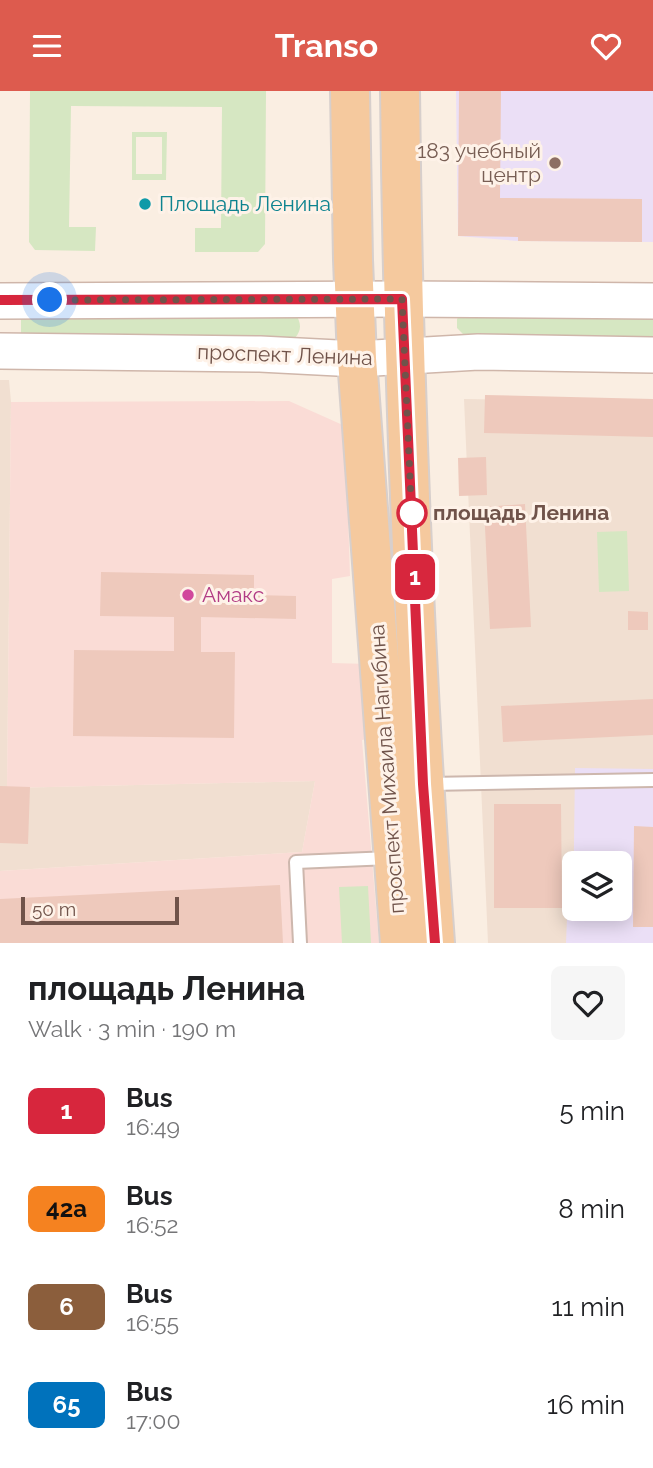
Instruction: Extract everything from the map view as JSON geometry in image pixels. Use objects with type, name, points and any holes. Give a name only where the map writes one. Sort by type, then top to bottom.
[{"type":"main road","name":"проспект Михаила Нагибина","points":[[350,91],[357,359],[400,943]]},
{"type":"main road","name":"проспект Михаила Нагибина","points":[[400,91],[402,299],[423,784],[435,943]]},
{"type":"main road","points":[[0,300],[653,301]]},
{"type":"main road","name":"проспект Ленина","points":[[0,351],[260,353],[357,359],[478,352],[653,355]]},
{"type":"lane","points":[[423,784],[653,781]]},
{"type":"lane","points":[[300,943],[296,862],[394,858]]},
{"type":"shaded area","name":"183 учебный центр","points":[[456,91],[653,91],[653,242],[518,241],[458,236]]},
{"type":"shaded area","points":[[0,380],[9,380],[11,402],[7,788],[315,781],[302,852],[0,871]]},
{"type":"shaded area","points":[[464,399],[653,402],[653,943],[488,943]]},
{"type":"shaded area","points":[[289,401],[345,426],[350,576],[332,579],[332,663],[369,664],[373,738],[362,740],[379,943],[0,943],[0,871],[302,852],[315,781],[7,788],[11,402]]},
{"type":"shaded area","points":[[575,768],[653,769],[653,943],[566,943],[567,921],[632,921],[632,851],[574,851]]},
{"type":"green space","points":[[30,91],[266,91],[265,244],[258,252],[195,252],[195,228],[221,228],[222,107],[71,106],[69,227],[96,227],[95,251],[35,250],[29,242]]},
{"type":"green space","points":[[132,132],[167,132],[166,180],[132,180]],"holes":[[[136,137],[162,137],[162,174],[136,174]]]},
{"type":"green space","points":[[21,310],[296,314],[300,326],[295,338],[21,333]]},
{"type":"green space","points":[[461,314],[653,317],[653,339],[464,335],[457,328],[457,319]]},
{"type":"green space","points":[[627,531],[629,591],[599,592],[597,532]]},
{"type":"green space","points":[[368,886],[371,943],[342,943],[339,887]]},
{"type":"building","points":[[459,91],[501,91],[500,198],[642,199],[642,242],[518,241],[518,237],[458,236]]},
{"type":"building","points":[[485,395],[653,399],[653,437],[484,433]]},
{"type":"building","points":[[486,457],[487,495],[459,496],[458,458]]},
{"type":"building","points":[[525,504],[531,627],[490,629],[484,507]]},
{"type":"building","points":[[101,572],[254,575],[254,595],[296,596],[296,619],[201,617],[201,652],[235,652],[234,738],[73,736],[74,650],[174,651],[174,617],[100,616]]},
{"type":"building","points":[[628,611],[648,612],[648,630],[628,630]]},
{"type":"building","points":[[653,699],[653,735],[503,742],[501,706]]},
{"type":"building","points":[[0,786],[30,787],[28,844],[0,843]]},
{"type":"building","points":[[494,804],[561,804],[562,908],[494,908]]},
{"type":"building","points":[[634,826],[653,827],[653,927],[633,927]]},
{"type":"building","points":[[280,885],[283,943],[0,943],[0,899]]},
{"type":"bus line","name":"1","points":[[0,300],[402,299],[423,784],[435,943]]},
{"type":"place","name":"183 учебный центр","points":[[555,163]]},
{"type":"place","name":"Площадь Ленина","points":[[145,204]]},
{"type":"place","name":"площадь Ленина","points":[[412,513]]},
{"type":"place","name":"Амакс","points":[[188,595]]},
{"type":"route","points":[[50,300],[402,299],[412,522],[412,513]]}]
